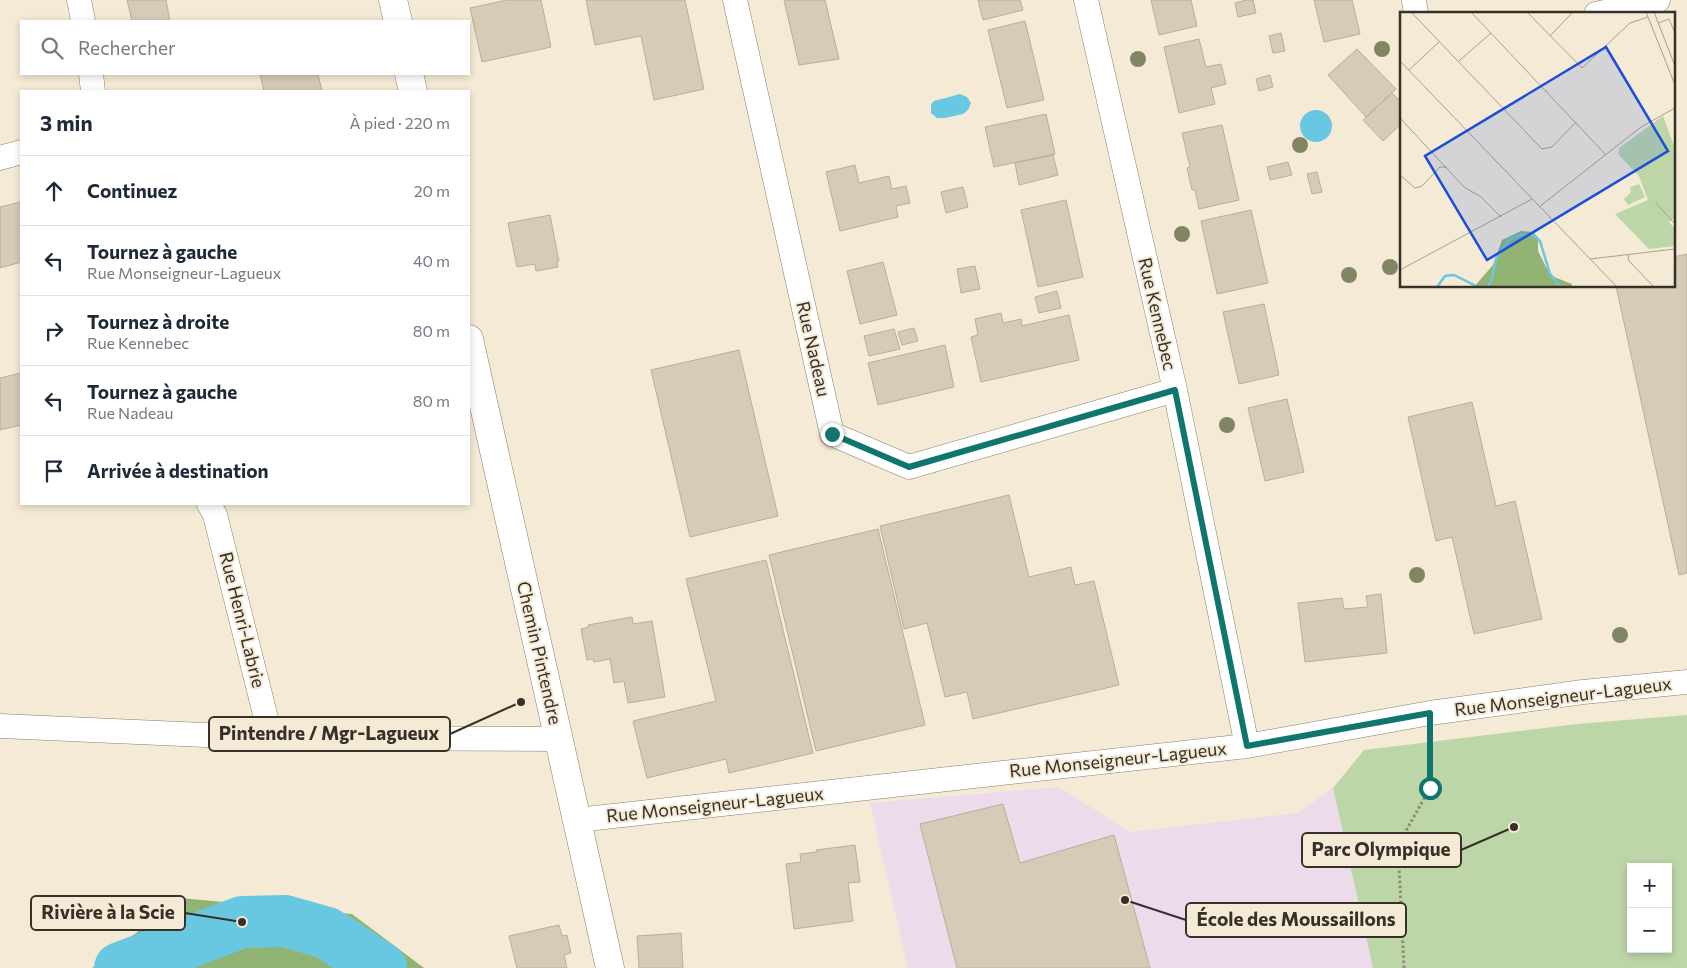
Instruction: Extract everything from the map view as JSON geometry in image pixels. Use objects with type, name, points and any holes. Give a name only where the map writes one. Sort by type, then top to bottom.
[{"type":"street","points":[[79,0],[83,20]]},
{"type":"street","points":[[393,0],[398,20]]},
{"type":"street","name":"Rue Nadeau","points":[[735,0],[832,434],[909,467],[1175,390]]},
{"type":"street","name":"Rue Kennebec","points":[[1086,0],[1175,390],[1247,746]]},
{"type":"street","points":[[1605,12],[1658,0]]},
{"type":"street","points":[[91,75],[94,90]]},
{"type":"street","points":[[409,75],[413,90]]},
{"type":"street","points":[[0,158],[20,152]]},
{"type":"street","name":"Chemin Pintendre","points":[[470,343],[610,968]]},
{"type":"street","name":"Rue Henri-Labrie","points":[[210,505],[215,515],[271,738]]},
{"type":"street","name":"Rue Monseigneur-Lagueux","points":[[577,820],[1247,746],[1430,713],[1583,692],[1687,682]]},
{"type":"street","points":[[0,726],[271,738],[558,739]]},
{"type":"path","points":[[1404,968],[1398,845],[1430,788],[1430,713]]},
{"type":"shaded area","points":[[1059,787],[1130,832],[1297,813],[1333,788],[1373,968],[908,968],[870,803]]},
{"type":"green space","points":[[1687,715],[1687,968],[1373,968],[1333,788],[1364,750],[1577,724]]},
{"type":"green space","points":[[180,898],[352,914],[424,968],[92,968]]},
{"type":"water","points":[[960,94],[967,97],[971,103],[968,110],[963,114],[937,118],[931,113],[931,104],[934,101]]},
{"type":"water","points":[[1316,110],[1322,111],[1327,115],[1331,120],[1331,132],[1327,137],[1322,141],[1316,142],[1310,141],[1305,137],[1301,132],[1300,126],[1301,120],[1305,115],[1310,111]]},
{"type":"building","points":[[127,0],[166,0],[170,20],[132,20]]},
{"type":"building","points":[[507,0],[541,0],[551,47],[482,62],[470,8]]},
{"type":"building","points":[[586,0],[685,0],[704,89],[654,100],[641,36],[595,45]]},
{"type":"building","points":[[784,0],[825,0],[839,59],[799,65]]},
{"type":"building","points":[[978,0],[1020,0],[1023,10],[983,20]]},
{"type":"building","points":[[1151,0],[1191,0],[1197,26],[1159,35]]},
{"type":"building","points":[[1253,0],[1256,13],[1238,17],[1235,3]]},
{"type":"building","points":[[1314,0],[1352,0],[1360,34],[1324,42]]},
{"type":"building","points":[[1025,21],[1044,100],[1007,108],[988,30]]},
{"type":"building","points":[[1281,33],[1285,51],[1273,53],[1269,36]]},
{"type":"building","points":[[1199,39],[1206,67],[1221,64],[1226,84],[1211,88],[1215,104],[1179,113],[1164,47]]},
{"type":"building","points":[[1357,49],[1396,89],[1366,117],[1328,75]]},
{"type":"building","points":[[260,75],[318,75],[322,90],[264,90]]},
{"type":"building","points":[[1270,75],[1273,87],[1259,91],[1256,79]]},
{"type":"building","points":[[1392,93],[1400,101],[1400,125],[1383,141],[1363,120]]},
{"type":"building","points":[[1046,114],[1055,154],[994,167],[985,127]]},
{"type":"building","points":[[1222,125],[1239,200],[1199,209],[1187,168],[1190,167],[1182,133]]},
{"type":"building","points":[[1053,155],[1058,175],[1019,185],[1015,163]]},
{"type":"building","points":[[1288,162],[1292,175],[1270,180],[1267,167]]},
{"type":"building","points":[[855,165],[859,183],[889,176],[892,189],[906,186],[910,203],[896,206],[898,217],[840,231],[826,172]]},
{"type":"building","points":[[1317,172],[1322,192],[1312,194],[1307,174]]},
{"type":"building","points":[[963,187],[968,207],[946,213],[941,192]]},
{"type":"building","points":[[1066,200],[1083,277],[1038,287],[1021,210]]},
{"type":"building","points":[[20,202],[20,262],[0,268],[0,207]]},
{"type":"building","points":[[1251,210],[1268,283],[1217,294],[1201,221]]},
{"type":"building","points":[[550,215],[559,261],[557,261],[558,267],[536,271],[535,264],[517,267],[508,223]]},
{"type":"building","points":[[1687,254],[1687,573],[1679,575],[1616,288],[1674,288],[1674,257]]},
{"type":"building","points":[[883,262],[897,315],[860,324],[847,271]]},
{"type":"building","points":[[975,266],[980,289],[961,293],[957,269]]},
{"type":"building","points":[[1057,291],[1061,308],[1039,313],[1035,297]]},
{"type":"building","points":[[1264,304],[1279,375],[1239,384],[1223,312]]},
{"type":"building","points":[[1001,313],[1003,323],[1021,319],[1022,326],[1069,315],[1079,360],[981,382],[971,337],[978,335],[975,319]]},
{"type":"building","points":[[914,328],[918,341],[902,345],[898,332]]},
{"type":"building","points":[[894,329],[900,349],[869,356],[864,336]]},
{"type":"building","points":[[945,345],[954,387],[878,405],[868,363]]},
{"type":"building","points":[[739,350],[778,516],[690,537],[651,370]]},
{"type":"building","points":[[20,373],[20,425],[0,430],[0,378]]},
{"type":"building","points":[[1287,399],[1304,472],[1265,481],[1248,408]]},
{"type":"building","points":[[1472,402],[1496,506],[1515,501],[1542,619],[1474,634],[1452,537],[1436,541],[1408,417]]},
{"type":"building","points":[[1009,495],[1029,577],[1071,567],[1075,585],[1094,581],[1119,685],[973,719],[967,692],[945,697],[927,623],[904,629],[880,526]]},
{"type":"building","points":[[878,529],[925,725],[816,751],[769,555]]},
{"type":"building","points":[[766,560],[813,753],[729,773],[726,759],[647,778],[633,721],[716,701],[686,579]]},
{"type":"building","points":[[1381,594],[1387,653],[1305,662],[1298,603],[1342,598],[1344,609],[1368,607],[1366,596]]},
{"type":"building","points":[[632,617],[633,624],[652,621],[665,697],[628,703],[624,681],[614,683],[610,659],[594,662],[593,659],[587,660],[581,629],[589,627],[588,625]]},
{"type":"building","points":[[1003,804],[1020,863],[1114,835],[1150,968],[957,968],[920,824]]},
{"type":"building","points":[[855,845],[860,882],[848,883],[853,921],[794,929],[786,864],[801,862],[800,854]]},
{"type":"building","points":[[559,925],[562,936],[567,935],[571,953],[564,955],[567,968],[517,968],[509,936]]},
{"type":"building","points":[[681,933],[683,968],[639,968],[637,936]]},
{"type":"waterway","points":[[120,968],[242,922],[285,921],[327,933],[381,968]]},
{"type":"place","name":"Pintendre / Mgr-Lagueux","points":[[521,702]]},
{"type":"place","name":"Parc Olympique","points":[[1514,827]]},
{"type":"place","name":"École des Moussaillons","points":[[1125,900]]},
{"type":"place","name":"Rivière à la Scie","points":[[242,922]]},
{"type":"route","points":[[832,434],[909,467],[1175,390],[1247,746],[1430,713],[1430,788]]}]
